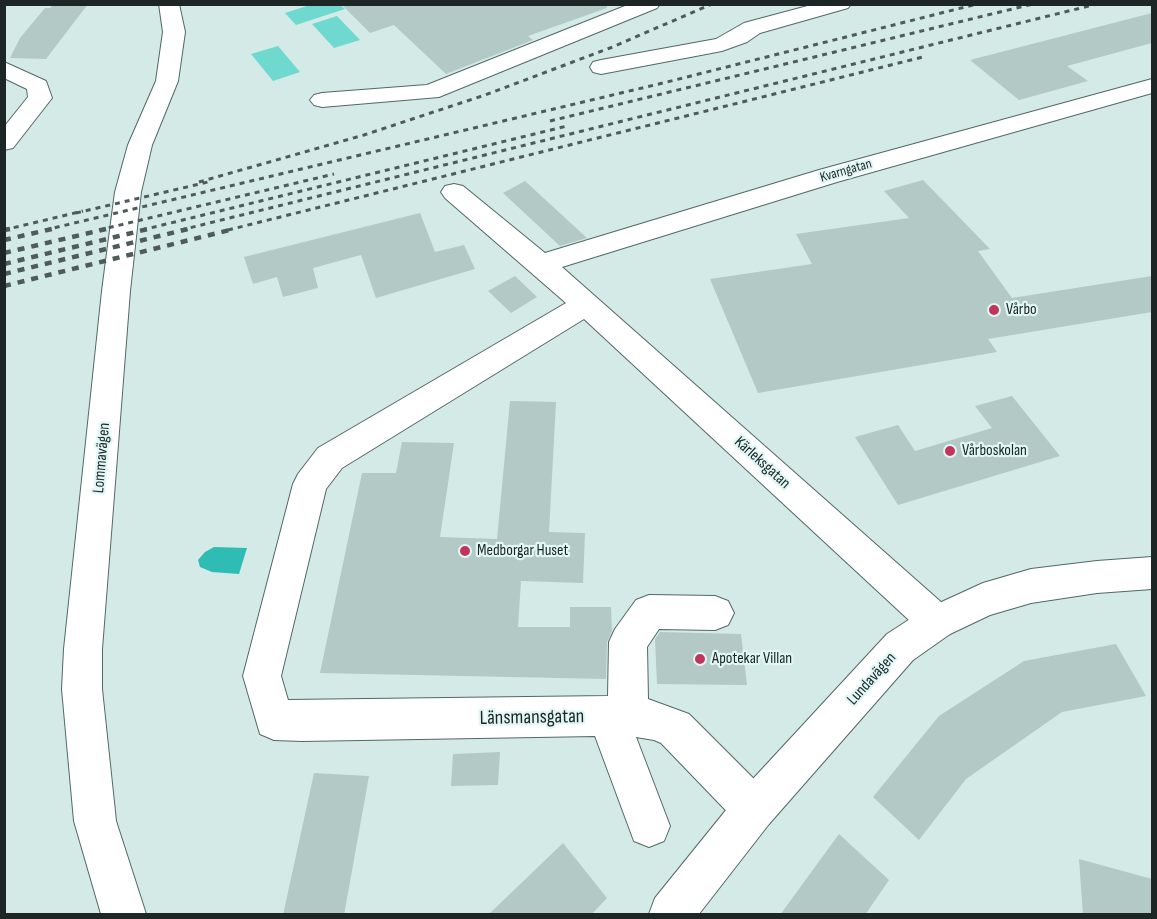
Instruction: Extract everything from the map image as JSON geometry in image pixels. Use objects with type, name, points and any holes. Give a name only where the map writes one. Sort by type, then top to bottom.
[{"type":"street","name":"Lommavägen","points":[[123,915],[95,821],[82,688],[83,649],[116,291],[128,192],[140,145],[167,81],[174,32],[169,4]]},
{"type":"street","points":[[322,100],[431,92],[650,4]]},
{"type":"street","points":[[601,67],[722,44],[739,37],[752,28],[841,4]]},
{"type":"street","points":[[4,69],[38,86],[40,98],[4,143]]},
{"type":"street","name":"Kvarngatan","points":[[541,264],[828,176],[1027,119],[1149,93]]},
{"type":"street","name":"Kärleksgatan","points":[[454,192],[541,264],[936,622]]},
{"type":"street","name":"Länsmansgatan","points":[[585,305],[330,458],[310,484],[262,676],[274,720],[302,722],[618,716],[654,720],[675,728],[754,810]]},
{"type":"street","name":"Lundavägen","points":[[671,915],[754,810],[900,647],[936,622],[983,600],[1030,586],[1097,577],[1152,577]]},
{"type":"street","points":[[649,826],[618,716],[628,642],[648,612],[715,613]]},
{"type":"shaded area","points":[[313,4],[340,5],[345,9],[296,25],[285,13]]},
{"type":"shaded area","points":[[337,16],[360,40],[334,48],[312,24]]},
{"type":"shaded area","points":[[278,46],[300,72],[273,81],[251,54]]},
{"type":"shaded area","points":[[214,547],[247,548],[239,574],[212,572],[200,567],[198,560]]},
{"type":"building","points":[[54,4],[88,4],[46,59],[10,58],[20,38],[45,8],[50,8]]},
{"type":"building","points":[[341,4],[606,4],[607,8],[528,36],[533,40],[446,74],[394,25],[370,33]]},
{"type":"building","points":[[1152,13],[1152,43],[1067,66],[1088,81],[1019,100],[970,60]]},
{"type":"building","name":"Vårbo","points":[[923,180],[990,249],[978,251],[1012,298],[1152,276],[1152,312],[988,339],[997,352],[758,393],[710,279],[812,264],[796,234],[909,218],[884,191]]},
{"type":"building","points":[[525,181],[587,238],[560,246],[503,193]]},
{"type":"building","points":[[420,213],[435,252],[464,245],[475,269],[376,298],[361,255],[313,268],[318,288],[283,297],[277,277],[253,284],[244,257]]},
{"type":"building","points":[[515,276],[537,297],[511,313],[488,291]]},
{"type":"building","points":[[1012,396],[1060,456],[898,505],[855,437],[898,425],[915,451],[992,428],[975,406]]},
{"type":"building","name":"Medborgar Huset","points":[[510,401],[556,402],[549,532],[585,533],[583,583],[521,581],[518,627],[570,627],[570,607],[611,607],[612,631],[607,642],[606,679],[320,673],[362,473],[396,473],[402,442],[454,443],[440,537],[497,539]]},
{"type":"building","name":"Apotekar Villan","points":[[660,632],[741,634],[747,685],[657,684],[655,639]]},
{"type":"building","points":[[1116,644],[1146,696],[1062,712],[966,779],[919,840],[873,797],[939,716],[1024,661]]},
{"type":"building","points":[[500,752],[498,785],[451,786],[453,754]]},
{"type":"building","points":[[314,773],[369,776],[344,915],[283,915]]},
{"type":"building","points":[[839,834],[889,880],[865,915],[780,915]]},
{"type":"building","points":[[563,843],[607,898],[591,915],[488,915]]},
{"type":"building","points":[[1079,859],[1152,879],[1152,915],[1083,915]]},
{"type":"railway","points":[[199,182],[364,135],[485,95],[610,48],[712,4]]},
{"type":"railway","points":[[45,230],[663,83],[977,4]]},
{"type":"railway","points":[[550,121],[1033,4]]},
{"type":"railway","points":[[181,230],[1097,4]]},
{"type":"railway","points":[[228,230],[923,57]]},
{"type":"railway","points":[[142,230],[567,126]]},
{"type":"railway","points":[[99,230],[334,174]]},
{"type":"railway","points":[[76,213],[208,182]]},
{"type":"railway","points":[[10,229],[4,230],[83,211]]},
{"type":"railway","points":[[4,240],[52,229]]},
{"type":"railway","points":[[4,253],[106,229]]},
{"type":"railway","points":[[4,264],[148,229]]},
{"type":"railway","points":[[4,274],[188,229]]},
{"type":"railway","points":[[4,286],[234,229]]},
{"type":"place","name":"Vårbo","points":[[994,310]]},
{"type":"place","name":"Vårboskolan","points":[[950,451]]},
{"type":"place","name":"Medborgar Huset","points":[[465,551]]},
{"type":"place","name":"Apotekar Villan","points":[[700,659]]}]
